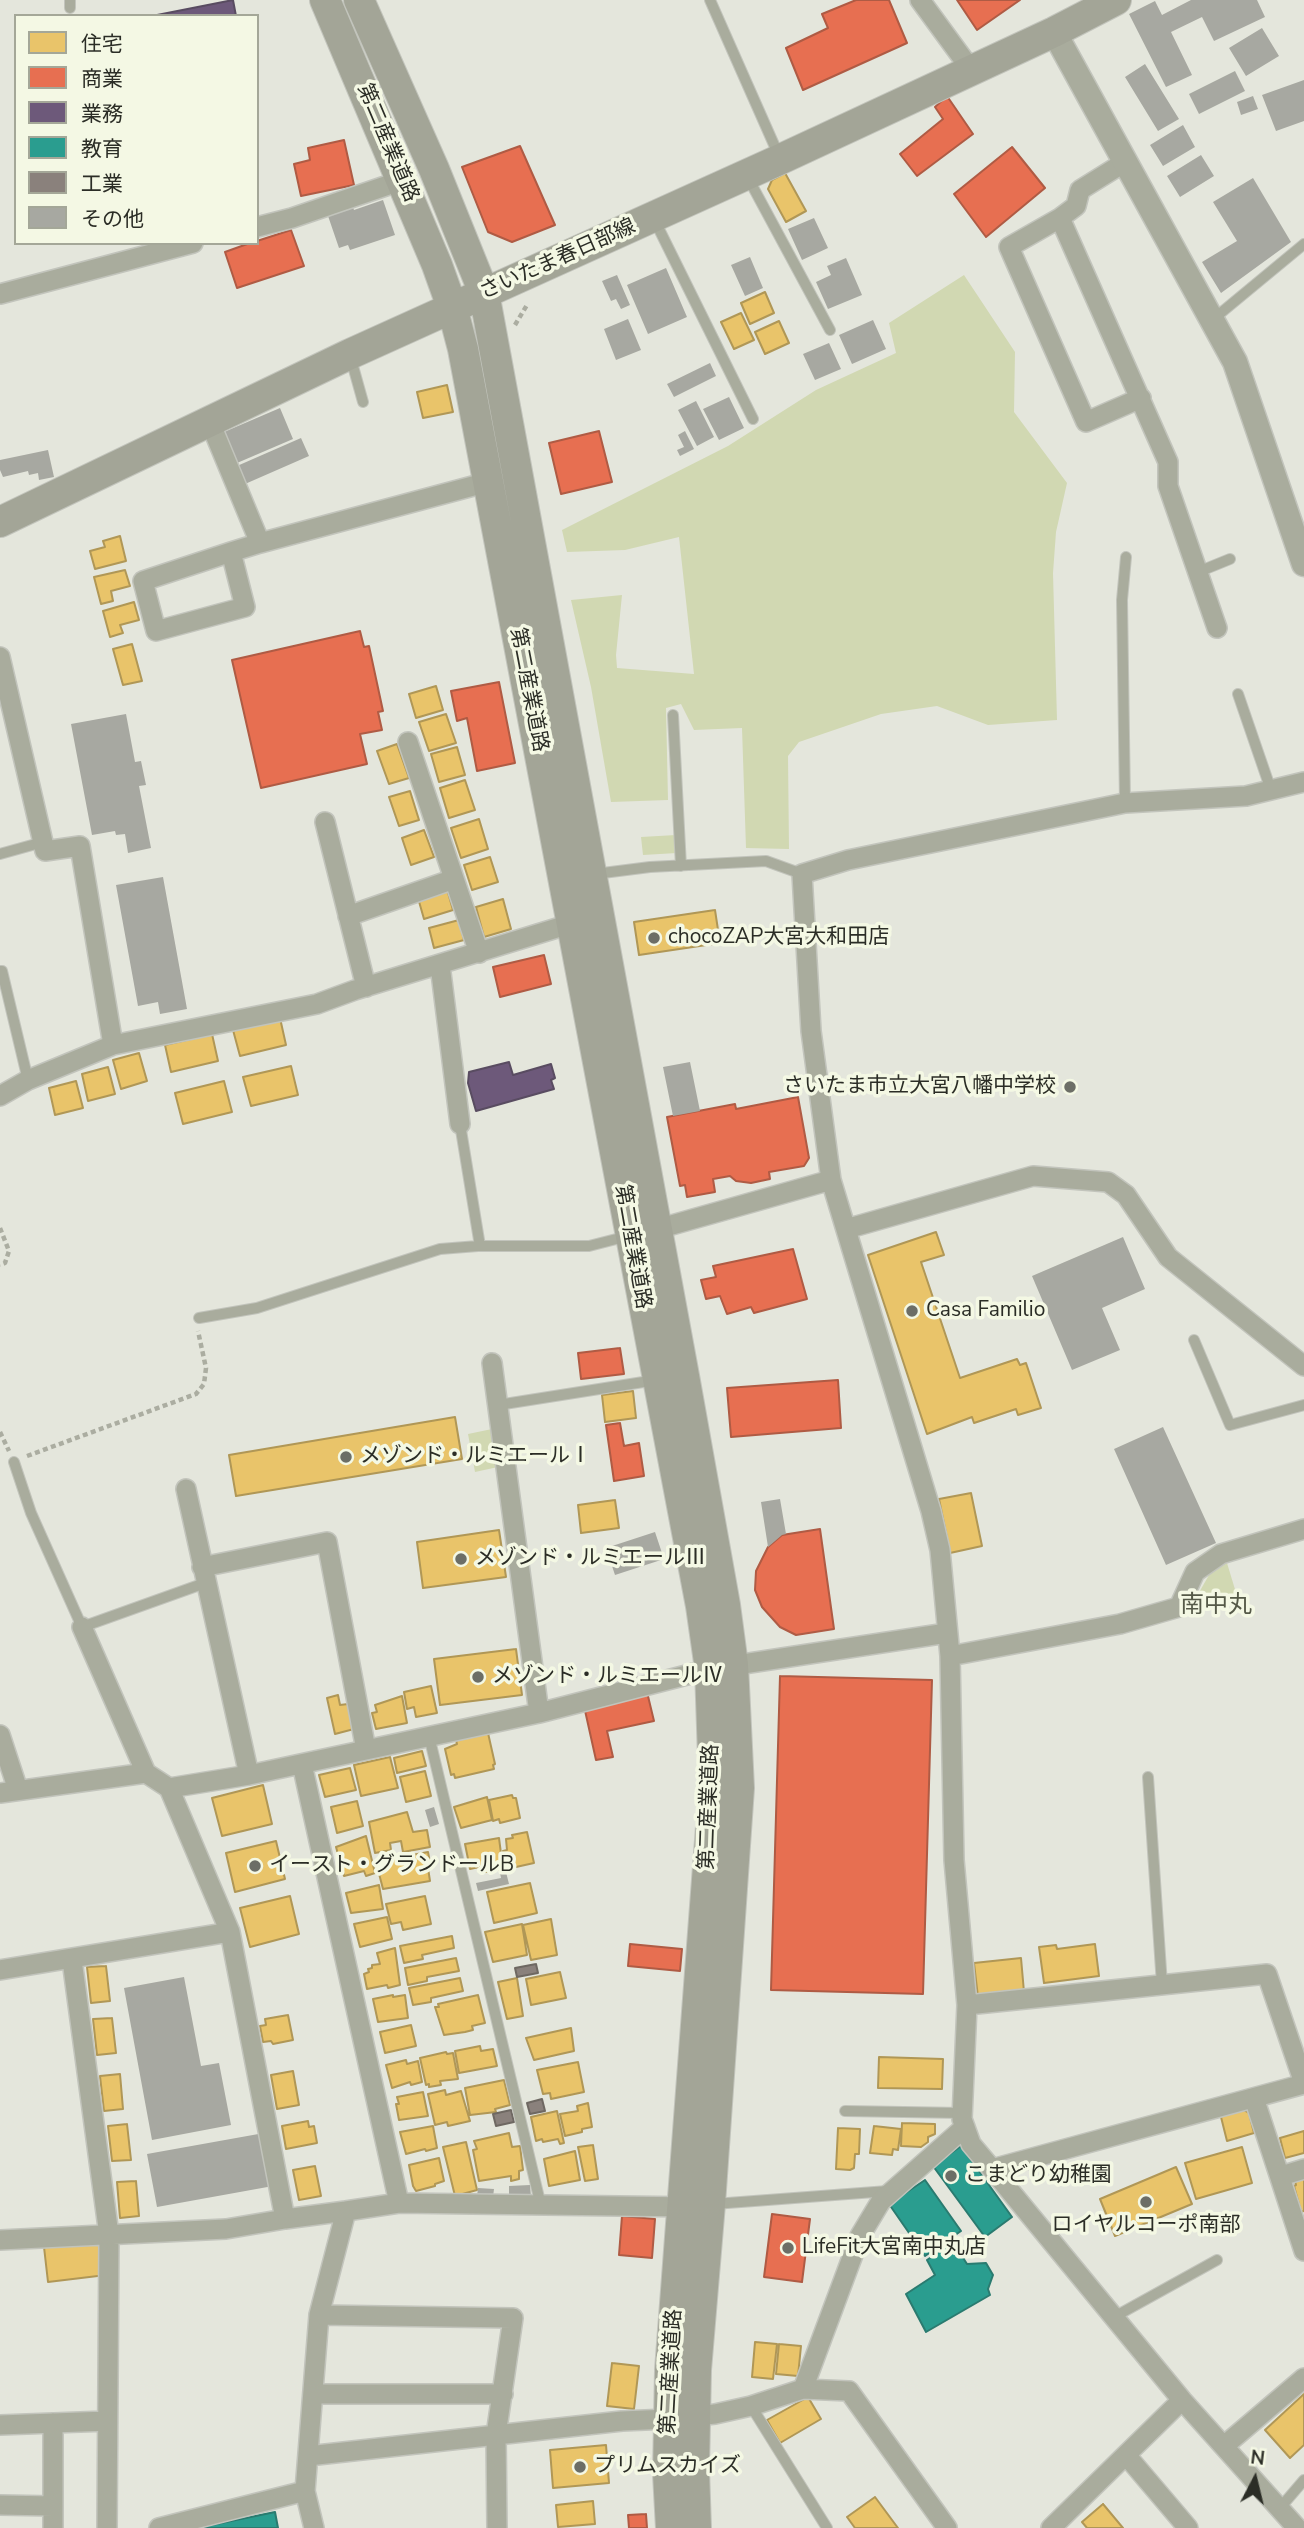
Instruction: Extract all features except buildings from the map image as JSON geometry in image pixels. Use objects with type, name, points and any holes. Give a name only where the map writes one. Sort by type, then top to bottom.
[{"type":"main road","name":"第二産業道路","points":[[325,0],[403,180],[452,307],[463,349],[488,482],[585,920],[670,1378],[725,1605],[722,1667],[739,1788],[696,2207],[671,2528]]},
{"type":"main road","name":"第二産業道路","points":[[359,0],[434,169],[484,293],[590,875],[585,920]]},
{"type":"main road","name":"さいたま春日部線","points":[[0,522],[350,354],[1054,33],[1108,2]]},
{"type":"main road","name":"第二産業道路","points":[[681,2418],[696,2528]]},
{"type":"street","points":[[920,0],[972,71]]},
{"type":"street","points":[[1054,33],[1235,362],[1298,525],[1304,564]]},
{"type":"street","points":[[1125,162],[1080,190],[1076,206],[1060,218],[1009,247],[1086,422],[1140,398]]},
{"type":"street","points":[[259,226],[403,180]]},
{"type":"street","points":[[1060,218],[1168,462],[1168,486],[1217,628]]},
{"type":"street","points":[[0,294],[185,245]]},
{"type":"street","points":[[209,420],[260,543]]},
{"type":"street","points":[[231,552],[245,607],[156,631],[143,581],[231,552],[260,543],[488,482]]},
{"type":"street","points":[[0,657],[45,851],[79,846],[113,1045]]},
{"type":"street","points":[[408,742],[479,953]]},
{"type":"street","points":[[1297,2528],[1182,2400],[971,2144],[963,2120],[967,2004],[954,1860],[950,1656],[940,1550],[931,1511],[831,1180],[811,1031],[802,874],[848,860],[1125,803],[1246,796],[1304,782]]},
{"type":"street","points":[[325,822],[366,987]]},
{"type":"street","points":[[348,916],[454,879]]},
{"type":"street","points":[[0,1096],[28,1080],[113,1045],[317,1004],[585,920]]},
{"type":"street","points":[[440,965],[460,1124]]},
{"type":"street","points":[[846,1229],[1033,1175],[1108,1182],[1126,1195],[1168,1257],[1304,1366]]},
{"type":"street","points":[[643,1233],[831,1180]]},
{"type":"street","points":[[492,1363],[538,1713]]},
{"type":"street","points":[[186,1489],[249,1775]]},
{"type":"street","points":[[950,1656],[1120,1624],[1179,1607],[1195,1572],[1221,1554],[1304,1529]]},
{"type":"street","points":[[204,1575],[327,1542],[366,1750]]},
{"type":"street","points":[[82,1627],[146,1773],[169,1788],[230,1933],[285,2218]]},
{"type":"street","points":[[169,1788],[249,1775],[538,1713],[722,1667],[947,1633]]},
{"type":"street","points":[[0,1735],[9,1791],[146,1773]]},
{"type":"street","points":[[302,1763],[399,2203]]},
{"type":"street","points":[[0,1970],[230,1933]]},
{"type":"street","points":[[72,1960],[109,2235],[107,2528]]},
{"type":"street","points":[[967,2004],[1267,1974],[1304,2084],[992,2169]]},
{"type":"street","points":[[1254,2098],[1304,2251]]},
{"type":"street","points":[[803,2389],[860,2236],[881,2201],[963,2120]]},
{"type":"street","points":[[1281,2176],[1304,2169]]},
{"type":"street","points":[[0,2240],[226,2229],[285,2218],[399,2203],[696,2207]]},
{"type":"street","points":[[314,2528],[305,2491],[319,2315],[346,2211]]},
{"type":"street","points":[[319,2315],[513,2318],[496,2435],[497,2528]]},
{"type":"street","points":[[1224,2446],[1304,2378]]},
{"type":"street","points":[[308,2456],[622,2421],[681,2418],[751,2406],[803,2389],[849,2391],[947,2528]]},
{"type":"street","points":[[313,2395],[503,2394]]},
{"type":"street","points":[[1054,2527],[1182,2400]]},
{"type":"street","points":[[0,2425],[107,2421]]},
{"type":"street","points":[[53,2528],[54,2423]]},
{"type":"street","points":[[1126,2455],[1188,2528]]},
{"type":"street","points":[[159,2528],[305,2491]]},
{"type":"street","points":[[0,2505],[53,2506]]},
{"type":"lane","points":[[710,0],[781,159]]},
{"type":"lane","points":[[747,175],[830,330]]},
{"type":"lane","points":[[653,218],[753,419]]},
{"type":"lane","points":[[1211,321],[1304,244]]},
{"type":"lane","points":[[350,354],[363,402]]},
{"type":"lane","points":[[1125,803],[1122,600],[1126,557]]},
{"type":"lane","points":[[1198,572],[1230,559]]},
{"type":"lane","points":[[1238,694],[1271,790]]},
{"type":"lane","points":[[673,715],[681,866]]},
{"type":"lane","points":[[0,854],[43,842]]},
{"type":"lane","points":[[590,875],[766,861],[802,874]]},
{"type":"lane","points":[[0,971],[28,1080]]},
{"type":"lane","points":[[460,1124],[480,1246]]},
{"type":"lane","points":[[200,1318],[257,1308],[440,1249],[480,1246],[589,1246],[643,1233]]},
{"type":"lane","points":[[1194,1340],[1230,1425],[1304,1405]]},
{"type":"lane","points":[[498,1405],[670,1378]]},
{"type":"lane","points":[[14,1462],[31,1513],[82,1627],[204,1575]]},
{"type":"lane","points":[[429,1735],[541,2206]]},
{"type":"lane","points":[[1148,1777],[1162,1985]]},
{"type":"lane","points":[[845,2110],[963,2120]]},
{"type":"lane","points":[[696,2207],[891,2190]]},
{"type":"lane","points":[[1114,2317],[1217,2260]]},
{"type":"lane","points":[[751,2406],[827,2528]]},
{"type":"lane","points":[[1280,2508],[1304,2480]]},
{"type":"path","points":[[513,328],[527,305]]},
{"type":"path","points":[[0,1227],[9,1251],[5,1263],[0,1265]]},
{"type":"path","points":[[14,1462],[196,1394],[204,1384],[206,1368],[197,1325],[200,1318]]},
{"type":"green space","points":[[964,275],[1015,352],[1014,412],[1067,483],[1056,532],[1053,573],[1057,720],[988,725],[937,706],[881,714],[799,742],[788,756],[789,849],[746,848],[742,728],[694,730],[681,704],[666,708],[668,800],[611,802],[591,687],[571,600],[622,595],[617,668],[694,674],[679,537],[625,550],[567,552],[562,530],[728,446],[816,390],[896,353],[889,323]]},
{"type":"green space","points":[[676,835],[677,853],[643,855],[641,837]]},
{"type":"green space","points":[[492,1429],[498,1467],[475,1472],[468,1434]]},
{"type":"green space","points":[[1227,1563],[1237,1596],[1200,1607],[1197,1596],[1209,1575]]},
{"type":"place","name":"chocoZAP大宮大和田店","points":[[654,938]]},
{"type":"place","name":"さいたま市立大宮八幡中学校","points":[[1070,1087]]},
{"type":"place","name":"Casa Familio","points":[[912,1311]]},
{"type":"place","name":"メゾンド・ルミエールⅠ","points":[[346,1457]]},
{"type":"place","name":"メゾンド・ルミエールⅢ","points":[[461,1559]]},
{"type":"place","name":"メゾンド・ルミエールⅣ","points":[[478,1677]]},
{"type":"place","name":"イースト・グランドールB","points":[[255,1866]]},
{"type":"place","name":"こまどり幼稚園","points":[[951,2176]]},
{"type":"place","name":"ロイヤルコーポ南部","points":[[1146,2202]]},
{"type":"place","name":"LifeFit大宮南中丸店","points":[[788,2248]]},
{"type":"place","name":"プリムスカイズ","points":[[580,2467]]},
{"type":"district","name":"南中丸","points":[[1216,1606]]}]
